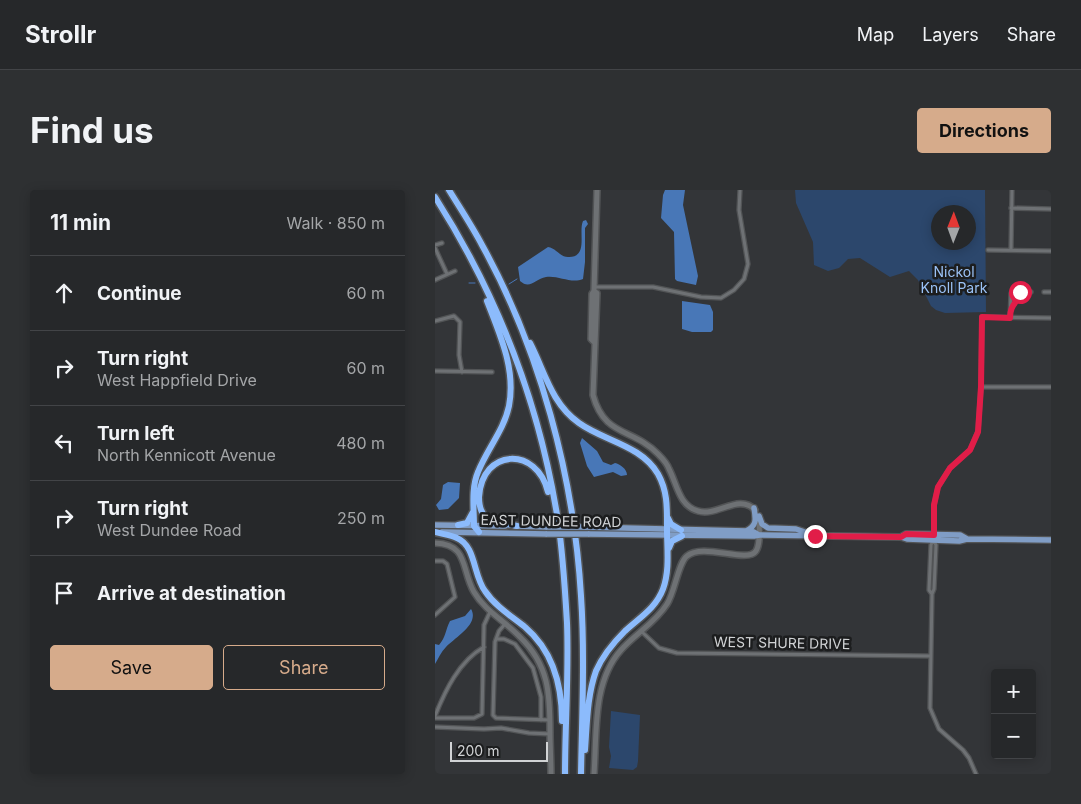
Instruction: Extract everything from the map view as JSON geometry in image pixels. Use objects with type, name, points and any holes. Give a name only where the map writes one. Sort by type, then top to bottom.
[{"type":"highway","points":[[449,190],[482,245],[548,385],[563,409],[586,428],[643,457],[657,472],[667,498],[667,576],[659,598],[646,614],[615,642],[597,671],[591,691],[581,774]]},
{"type":"highway","points":[[435,197],[474,265],[504,328],[519,364],[542,443],[557,514],[567,625],[565,773]]},
{"type":"highway","points":[[474,265],[501,336],[510,373],[510,395],[506,416],[477,474],[474,486],[474,526],[479,532]]},
{"type":"highway","points":[[515,316],[539,379],[553,425],[568,488],[575,537],[582,618],[581,774]]},
{"type":"highway","points":[[517,526],[490,520],[480,508],[480,491],[484,475],[491,467],[501,461],[511,459],[522,460],[536,468],[547,486],[557,514]]},
{"type":"highway","points":[[458,525],[467,523],[474,509]]},
{"type":"highway","points":[[667,517],[671,524],[682,533],[672,541],[668,552]]},
{"type":"highway","points":[[435,532],[456,537],[466,545],[471,554],[476,575],[485,591],[492,600],[534,636],[547,654],[559,683],[565,773]]},
{"type":"main road","points":[[746,531],[753,527],[756,521],[754,508]]},
{"type":"main road","points":[[759,516],[762,524],[768,528],[796,529],[815,536]]},
{"type":"main road","name":"EAST DUNDEE ROAD","points":[[435,525],[517,526],[588,534],[667,532]]},
{"type":"main road","name":"EAST DUNDEE ROAD","points":[[435,532],[547,530],[585,527],[667,532]]},
{"type":"main road","points":[[682,533],[746,531],[759,535]]},
{"type":"main road","points":[[667,532],[754,536],[901,537],[906,534],[934,537],[960,535],[967,539],[1051,540]]},
{"type":"street","points":[[594,774],[599,699],[611,663],[621,650],[668,604],[681,564],[688,554],[698,550],[706,550],[750,555],[755,553],[757,549],[759,535],[759,516],[751,505],[742,503],[707,512],[695,510],[685,504],[668,466],[657,453],[647,444],[614,428],[596,408],[593,395],[594,342],[591,338],[597,190]]},
{"type":"street","points":[[594,289],[653,287],[701,297],[721,298],[734,290],[744,279],[748,264],[739,210],[739,190]]},
{"type":"street","points":[[1011,250],[1012,190]]},
{"type":"street","points":[[1011,208],[1051,209]]},
{"type":"street","points":[[442,243],[435,247],[447,274]]},
{"type":"street","points":[[988,250],[1051,251]]},
{"type":"street","points":[[435,280],[455,271]]},
{"type":"street","points":[[1010,318],[1011,292],[1031,292]]},
{"type":"street","points":[[1010,309],[1019,297],[1020,292]]},
{"type":"street","points":[[1044,292],[1051,292]]},
{"type":"street","points":[[435,321],[454,316],[459,322],[459,355],[462,372]]},
{"type":"street","points":[[975,774],[968,756],[941,732],[934,721],[929,705],[932,594],[929,590],[931,545],[934,537],[934,505],[938,487],[950,468],[970,450],[976,439],[981,387],[982,317],[1051,318]]},
{"type":"street","points":[[435,371],[493,372]]},
{"type":"street","points":[[981,387],[1051,387]]},
{"type":"street","points":[[435,544],[450,545],[455,549],[462,559],[474,592],[491,612],[520,636],[541,663],[550,697],[551,774]]},
{"type":"street","points":[[435,561],[447,564],[455,594],[453,600],[435,615]]},
{"type":"street","points":[[484,646],[468,660],[453,679],[435,717],[473,718],[482,714],[485,625],[491,612]]},
{"type":"street","points":[[505,624],[496,639],[493,715],[495,718],[551,720]]},
{"type":"street","name":"WEST SHURE DRIVE","points":[[641,631],[659,648],[677,653],[930,656]]},
{"type":"street","points":[[496,639],[505,639],[515,644],[533,668],[541,697],[541,720]]},
{"type":"street","points":[[435,727],[501,728],[529,733],[550,734]]},
{"type":"green space","name":"Nickol Knoll Park","points":[[795,190],[985,190],[986,312],[945,313],[936,310],[931,306],[918,280],[909,271],[890,277],[860,258],[848,259],[839,268],[828,271],[814,265],[813,242],[796,203]]},
{"type":"green space","points":[[611,711],[640,715],[638,761],[637,767],[633,770],[609,768],[611,756],[609,747]]},
{"type":"shaded area","points":[[665,190],[685,190],[683,205],[698,276],[696,285],[675,279],[674,232],[661,218]]},
{"type":"shaded area","points":[[586,220],[588,224],[585,228],[583,279],[574,281],[546,277],[530,284],[520,281],[518,267],[548,247],[565,257],[574,256],[579,253],[583,221]]},
{"type":"shaded area","points":[[682,301],[710,305],[713,312],[713,330],[711,332],[692,332],[682,329]]},
{"type":"shaded area","points":[[582,438],[597,451],[603,462],[611,465],[619,464],[625,469],[627,475],[621,476],[613,472],[594,477],[587,466],[580,443]]},
{"type":"shaded area","points":[[448,482],[460,483],[459,498],[448,509],[439,510],[436,505],[441,499],[443,485]]},
{"type":"shaded area","points":[[471,609],[473,615],[469,625],[444,649],[435,664],[435,644],[439,645],[441,642],[450,621],[465,616]]},
{"type":"waterway","points":[[509,284],[517,279]]},
{"type":"waterway","points":[[469,283],[475,283]]},
{"type":"route","points":[[815,536],[901,537],[906,534],[934,535],[934,505],[938,487],[950,468],[970,450],[978,432],[982,317],[1010,318],[1010,309],[1019,297],[1020,292]]}]
